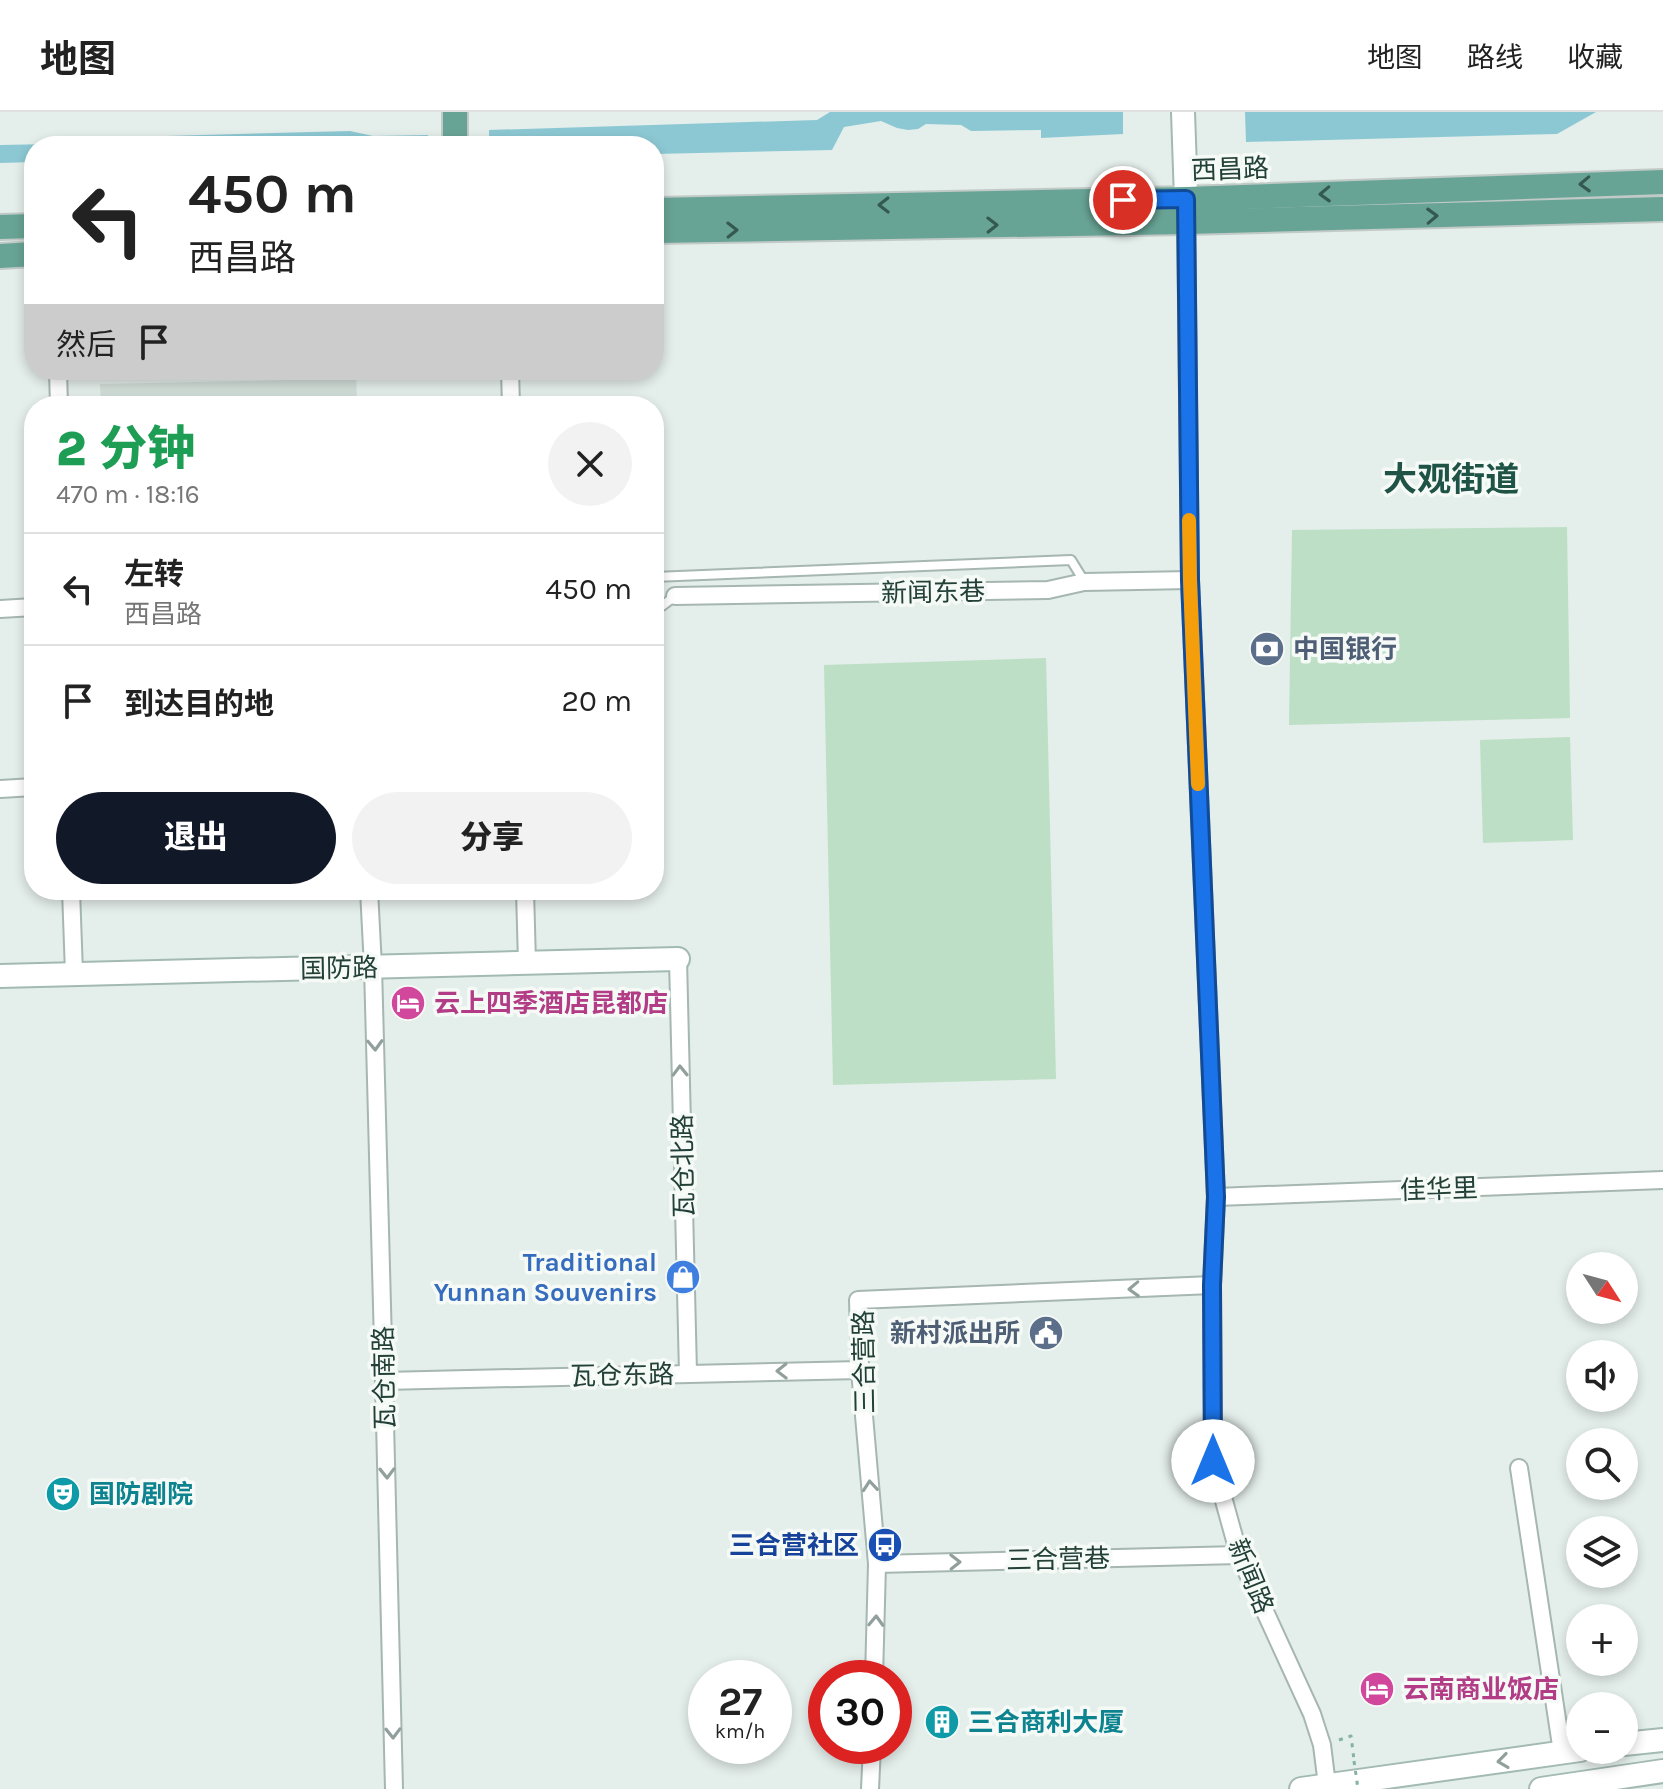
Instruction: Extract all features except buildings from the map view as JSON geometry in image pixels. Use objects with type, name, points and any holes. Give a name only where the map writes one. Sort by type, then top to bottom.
[{"type":"main road","points":[[455,112],[455,136]]},
{"type":"main road","name":"西昌路","points":[[664,231],[1186,211],[1663,182]]},
{"type":"main road","name":"西昌路","points":[[664,210],[1663,209]]},
{"type":"main road","points":[[0,227],[24,226]]},
{"type":"main road","points":[[0,256],[24,255]]},
{"type":"street","name":"新闻路","points":[[1183,112],[1190,580],[1216,1197],[1212,1285],[1213,1461],[1239,1555],[1312,1714],[1322,1745],[1327,1785]]},
{"type":"street","name":"新闻东巷","points":[[675,596],[1048,590],[1084,582],[1190,580]]},
{"type":"street","points":[[0,609],[24,608]]},
{"type":"street","points":[[0,789],[24,788]]},
{"type":"street","points":[[71,900],[74,973]]},
{"type":"street","name":"瓦仓南路","points":[[370,900],[394,1789]]},
{"type":"street","points":[[525,900],[527,963]]},
{"type":"street","name":"国防路","points":[[0,976],[678,959]]},
{"type":"street","name":"瓦仓北路","points":[[678,959],[688,1373]]},
{"type":"street","name":"佳华里","points":[[1216,1197],[1663,1180]]},
{"type":"street","name":"三合营路","points":[[874,1660],[877,1564],[860,1370],[858,1300],[1212,1285]]},
{"type":"street","name":"瓦仓东路","points":[[384,1381],[860,1370]]},
{"type":"street","points":[[1519,1468],[1566,1724]]},
{"type":"street","name":"三合营巷","points":[[877,1564],[1239,1555]]},
{"type":"street","points":[[1638,1743],[1663,1740]]},
{"type":"street","points":[[1301,1789],[1566,1752]]},
{"type":"street","points":[[870,1789],[871,1764]]},
{"type":"street","points":[[1544,1789],[1663,1771]]},
{"type":"lane","points":[[664,577],[1071,560],[1084,582]]},
{"type":"lane","points":[[664,604],[675,596]]},
{"type":"path","points":[[1351,1736],[1358,1789]]},
{"type":"shaded area","points":[[356,380],[357,396],[101,396],[100,384]]},
{"type":"green space","points":[[1567,527],[1570,718],[1289,725],[1292,530]]},
{"type":"green space","points":[[1046,658],[1056,1079],[833,1085],[824,665]]},
{"type":"green space","points":[[1570,737],[1573,840],[1483,843],[1480,740]]},
{"type":"water","points":[[830,112],[1123,112],[1123,134],[1041,138],[1041,130],[971,131],[961,125],[926,124],[908,130],[881,121],[844,127],[832,150],[664,154],[664,136],[489,136],[489,130],[817,120]]},
{"type":"water","points":[[1245,112],[1596,112],[1557,134],[1246,142]]},
{"type":"water","points":[[350,131],[373,136],[166,136]]},
{"type":"water","points":[[0,145],[24,145],[24,162],[0,163]]},
{"type":"slow traffic","points":[[1189,520],[1198,784]]},
{"type":"place","name":"中国银行","points":[[1267,649]]},
{"type":"place","name":"云上四季酒店昆都店","points":[[408,1003]]},
{"type":"place","name":"Traditional Yunnan Souvenirs","points":[[683,1277]]},
{"type":"place","name":"新村派出所","points":[[1046,1333]]},
{"type":"place","name":"国防剧院","points":[[63,1494]]},
{"type":"place","name":"三合营社区","points":[[885,1545]]},
{"type":"place","name":"云南商业饭店","points":[[1377,1689]]},
{"type":"place","name":"三合商利大厦","points":[[942,1722]]},
{"type":"district","name":"大观街道","points":[[1451,479]]},
{"type":"route","points":[[1123,200],[1186,199],[1190,580],[1216,1197],[1212,1285],[1213,1461]]}]
